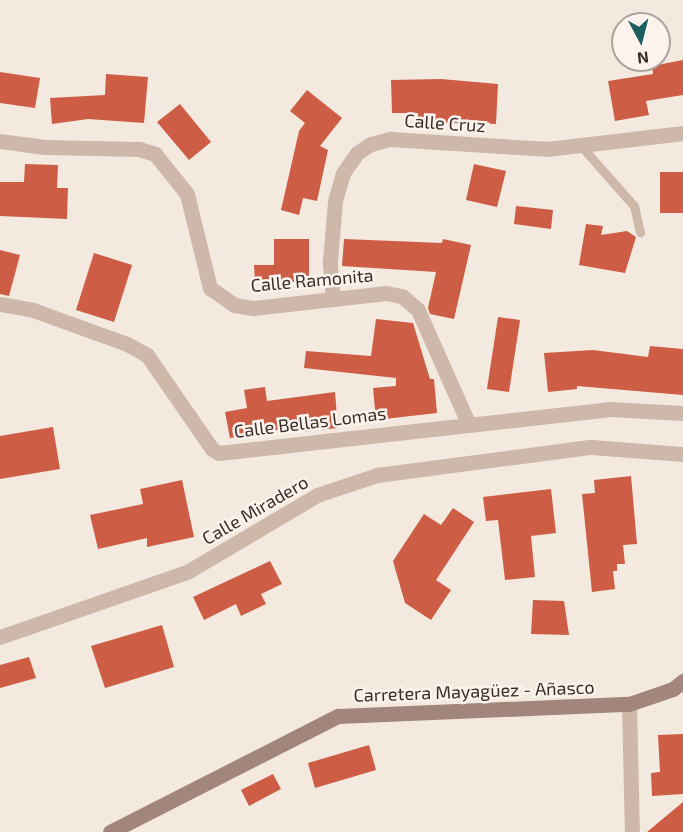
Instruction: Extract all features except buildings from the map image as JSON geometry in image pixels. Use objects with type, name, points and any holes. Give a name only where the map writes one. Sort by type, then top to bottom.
[{"type":"main road","name":"Carretera Mayagüez - Añasco","points":[[110,832],[338,716],[629,704],[673,689],[683,681]]},
{"type":"street","name":"Calle Cruz","points":[[333,299],[330,261],[335,201],[343,173],[357,153],[371,144],[390,138],[511,148],[582,147],[683,133]]},
{"type":"street","name":"Calle Ramonita","points":[[0,141],[45,147],[139,149],[155,154],[187,194],[204,273],[210,288],[224,299],[253,308],[386,293],[412,303],[468,423]]},
{"type":"street","name":"Calle Bellas Lomas","points":[[0,304],[33,310],[127,344],[147,355],[212,449],[219,453],[468,423],[609,409],[683,413]]},
{"type":"street","name":"Calle Miradero","points":[[0,638],[187,572],[317,495],[377,475],[591,447],[683,454]]},
{"type":"street","points":[[629,704],[632,832]]},
{"type":"lane","points":[[582,147],[634,206],[640,232]]}]
